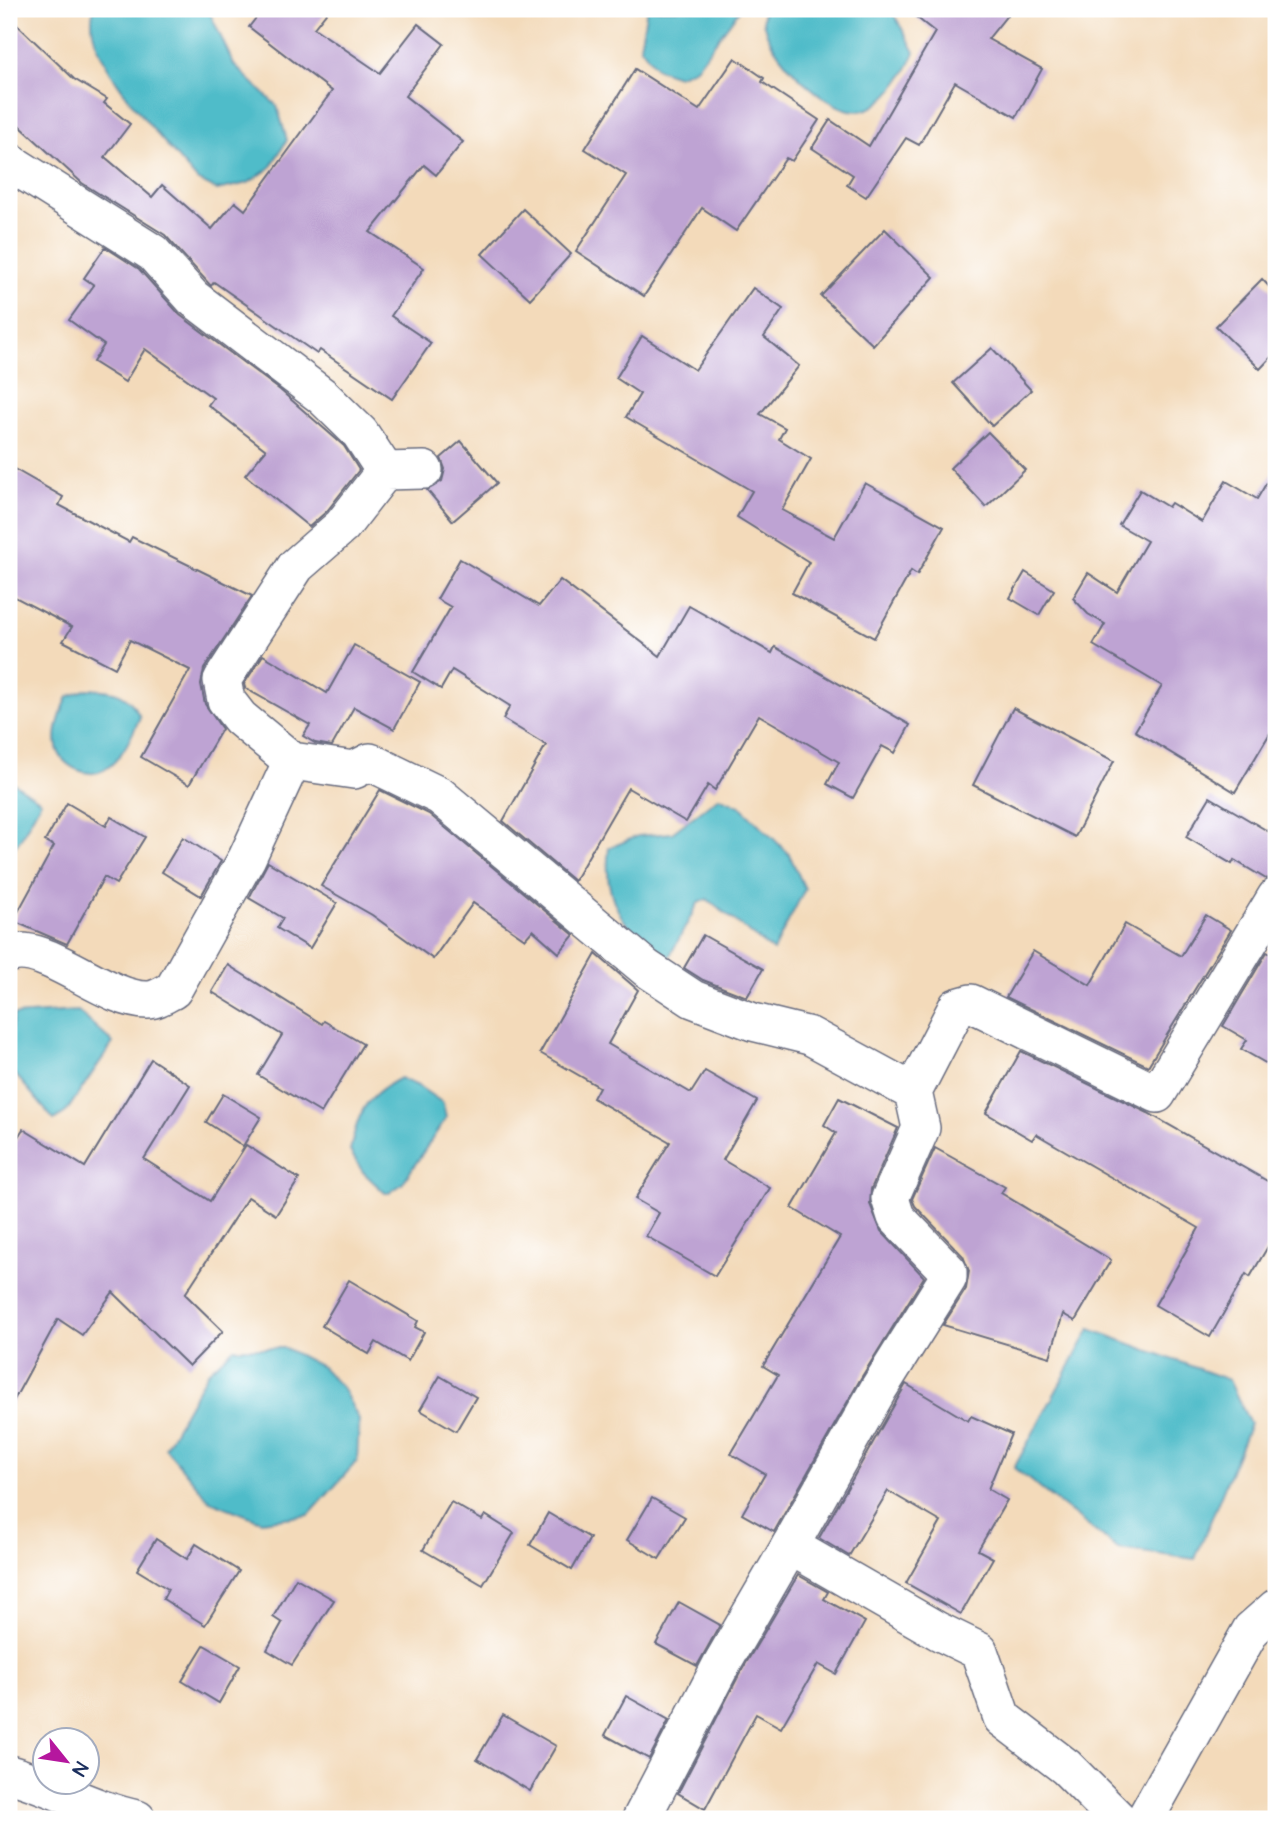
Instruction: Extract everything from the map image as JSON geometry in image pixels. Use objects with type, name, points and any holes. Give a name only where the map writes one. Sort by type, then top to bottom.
[{"type":"street","points":[[9,162],[153,253],[193,298],[322,396],[360,433],[385,471]]},
{"type":"street","points":[[385,471],[424,470]]},
{"type":"street","points":[[385,471],[342,526],[296,566],[222,680],[226,700],[240,718],[292,761],[354,771],[370,762],[440,796],[646,968],[693,999],[753,1022],[810,1036],[913,1092]]},
{"type":"street","points":[[9,954],[31,951],[128,998],[151,1000],[173,990],[247,858],[292,761]]},
{"type":"street","points":[[641,1819],[721,1665],[879,1388],[948,1278],[948,1271],[891,1208],[890,1198],[921,1128],[913,1092],[957,1007],[971,1003],[1157,1094],[1276,897]]},
{"type":"street","points":[[790,1546],[938,1631],[979,1651],[1002,1718],[1066,1767],[1118,1819]]},
{"type":"street","points":[[1145,1819],[1251,1630],[1276,1608]]},
{"type":"street","points":[[9,1774],[39,1782],[112,1814],[137,1819]]},
{"type":"water","points":[[94,9],[208,9],[234,65],[277,106],[287,140],[270,168],[248,183],[217,190],[197,180],[148,123],[112,74],[99,50],[92,28]]},
{"type":"water","points":[[647,9],[740,9],[696,68],[678,76],[657,69],[640,46]]},
{"type":"water","points":[[764,9],[891,9],[915,52],[900,80],[876,105],[857,111],[843,108],[810,87],[780,55],[763,23]]},
{"type":"water","points":[[87,689],[105,690],[125,697],[140,717],[116,760],[104,770],[94,773],[81,771],[68,764],[57,748],[56,738],[68,697]]},
{"type":"water","points":[[9,780],[41,801],[20,840],[9,854]]},
{"type":"water","points":[[719,797],[740,806],[789,854],[805,889],[773,951],[707,899],[698,903],[666,963],[629,926],[613,900],[609,885],[609,848],[638,836],[672,833]]},
{"type":"water","points":[[78,1011],[113,1043],[66,1112],[54,1120],[9,1067],[9,1040],[14,1015]]},
{"type":"water","points":[[400,1078],[418,1086],[443,1103],[446,1118],[402,1184],[385,1193],[363,1172],[350,1151],[356,1126],[370,1099]]},
{"type":"water","points":[[1090,1329],[1229,1380],[1250,1424],[1195,1559],[1118,1549],[1014,1468]]},
{"type":"water","points":[[234,1348],[285,1348],[322,1367],[343,1389],[359,1420],[357,1461],[309,1515],[261,1521],[210,1501],[165,1448],[207,1373]]},
{"type":"building","points":[[263,9],[329,9],[314,28],[380,73],[418,24],[444,44],[405,96],[463,142],[436,175],[424,165],[370,232],[424,268],[391,316],[431,343],[392,399],[320,350],[317,354],[214,282],[211,286],[165,235],[82,183],[9,116],[9,17],[74,79],[107,99],[104,103],[130,124],[105,157],[152,197],[162,185],[212,229],[235,202],[245,210],[332,91],[249,27]]},
{"type":"building","points":[[906,9],[1012,9],[988,39],[1042,69],[1016,117],[955,82],[919,145],[906,138],[866,197],[847,185],[853,175],[812,148],[830,120],[869,146],[935,32]]},
{"type":"building","points":[[735,58],[764,78],[762,82],[819,120],[792,161],[786,158],[736,231],[702,208],[644,296],[576,251],[626,175],[585,149],[635,69],[699,110]]},
{"type":"building","points":[[523,209],[571,254],[530,299],[482,254]]},
{"type":"building","points":[[885,229],[934,277],[873,345],[821,296]]},
{"type":"building","points":[[105,247],[139,269],[180,315],[280,390],[344,446],[359,470],[327,511],[309,527],[245,475],[266,450],[208,405],[213,398],[145,349],[125,382],[93,362],[104,345],[69,320],[94,285],[84,278]]},
{"type":"building","points":[[1262,279],[1276,294],[1276,352],[1260,369],[1216,326]]},
{"type":"building","points":[[753,288],[783,309],[764,337],[799,366],[760,414],[785,428],[779,439],[811,459],[782,510],[834,538],[865,483],[944,527],[917,575],[911,571],[874,638],[792,593],[809,562],[737,517],[752,491],[626,417],[640,394],[616,378],[642,336],[695,370]]},
{"type":"building","points":[[992,348],[1031,390],[992,426],[953,383]]},
{"type":"building","points":[[988,432],[1025,470],[986,507],[950,468]]},
{"type":"building","points":[[461,441],[497,483],[453,521],[427,490],[442,481],[445,469],[441,458]]},
{"type":"building","points":[[9,466],[63,497],[59,505],[129,542],[132,537],[252,596],[204,669],[201,684],[205,704],[222,729],[189,785],[141,757],[190,670],[130,640],[115,668],[63,641],[72,627],[9,594]]},
{"type":"building","points":[[1276,467],[1276,723],[1235,792],[1135,731],[1162,686],[1093,645],[1105,624],[1088,614],[1073,598],[1088,573],[1117,592],[1147,541],[1119,525],[1140,490],[1168,507],[1171,503],[1202,522],[1226,481],[1257,499]]},
{"type":"building","points":[[460,559],[539,606],[560,580],[660,656],[689,606],[772,653],[775,647],[910,725],[895,753],[882,746],[853,798],[827,784],[839,762],[759,715],[715,790],[708,785],[686,822],[628,788],[574,881],[503,821],[546,745],[503,719],[510,706],[452,670],[441,689],[413,672],[451,607],[437,599]]},
{"type":"building","points":[[1025,572],[1054,590],[1039,615],[1010,598]]},
{"type":"building","points":[[354,645],[420,682],[394,729],[354,707],[332,746],[315,743],[303,736],[310,725],[245,688],[244,684],[263,655],[327,693]]},
{"type":"building","points":[[1013,708],[1114,761],[1075,837],[973,785]]},
{"type":"building","points":[[380,790],[429,814],[574,935],[559,953],[533,930],[525,939],[473,903],[433,959],[372,915],[321,886]]},
{"type":"building","points":[[1210,797],[1276,836],[1276,876],[1266,879],[1234,860],[1232,864],[1186,837]]},
{"type":"building","points":[[67,803],[106,826],[111,817],[145,837],[116,884],[104,877],[67,944],[13,921],[54,846],[45,841]]},
{"type":"building","points":[[183,837],[221,861],[201,896],[162,872]]},
{"type":"building","points":[[268,862],[337,903],[310,948],[277,928],[283,918],[249,898]]},
{"type":"building","points":[[1206,915],[1231,930],[1148,1066],[1006,997],[1033,951],[1090,985],[1125,924],[1181,956]]},
{"type":"building","points":[[703,935],[763,969],[747,997],[703,980],[684,968]]},
{"type":"building","points":[[1267,952],[1276,957],[1276,1069],[1241,1049],[1247,1040],[1223,1026]]},
{"type":"building","points":[[596,954],[638,990],[608,1044],[691,1093],[705,1071],[757,1101],[723,1160],[770,1188],[715,1276],[646,1236],[659,1213],[635,1199],[670,1142],[593,1098],[599,1087],[540,1053]]},
{"type":"building","points":[[228,965],[322,1024],[324,1021],[363,1044],[321,1113],[258,1075],[282,1035],[212,992]]},
{"type":"building","points":[[1021,1051],[1148,1113],[1276,1186],[1276,1233],[1250,1277],[1246,1274],[1210,1337],[1155,1305],[1199,1228],[1036,1134],[1032,1140],[986,1113]]},
{"type":"building","points":[[151,1059],[190,1085],[144,1159],[210,1201],[246,1145],[299,1179],[276,1215],[248,1197],[185,1294],[223,1331],[189,1366],[113,1292],[82,1335],[58,1319],[9,1409],[9,1151],[23,1129],[85,1167]]},
{"type":"building","points":[[223,1094],[261,1117],[243,1146],[206,1122]]},
{"type":"building","points":[[839,1098],[898,1128],[871,1189],[870,1204],[881,1231],[924,1277],[861,1378],[774,1532],[742,1514],[765,1474],[731,1454],[778,1375],[763,1366],[840,1237],[792,1208],[836,1133],[824,1125]]},
{"type":"building","points":[[935,1148],[1005,1187],[1001,1193],[1111,1260],[1075,1321],[1063,1314],[1050,1357],[943,1325],[966,1289],[969,1271],[963,1256],[915,1206],[912,1199]]},
{"type":"building","points":[[349,1280],[418,1321],[415,1327],[424,1332],[408,1361],[376,1342],[369,1354],[322,1326]]},
{"type":"building","points":[[440,1376],[476,1397],[456,1431],[420,1410]]},
{"type":"building","points":[[906,1384],[968,1421],[971,1416],[1011,1434],[988,1489],[1007,1500],[978,1550],[993,1558],[961,1614],[906,1583],[941,1522],[888,1491],[849,1556],[819,1538]]},
{"type":"building","points":[[652,1498],[685,1517],[659,1559],[627,1540]]},
{"type":"building","points":[[451,1502],[482,1520],[485,1515],[514,1533],[483,1585],[423,1550]]},
{"type":"building","points":[[548,1513],[590,1538],[572,1570],[530,1545]]},
{"type":"building","points":[[156,1539],[187,1559],[196,1544],[239,1571],[205,1625],[163,1599],[168,1589],[137,1570]]},
{"type":"building","points":[[798,1575],[828,1592],[824,1599],[865,1622],[836,1674],[818,1664],[781,1728],[756,1714],[705,1809],[678,1793],[739,1675]]},
{"type":"building","points":[[296,1578],[334,1600],[292,1665],[267,1650],[282,1623],[273,1617]]},
{"type":"building","points":[[679,1602],[720,1625],[697,1666],[656,1644]]},
{"type":"building","points":[[204,1645],[240,1666],[219,1703],[182,1681]]},
{"type":"building","points":[[626,1696],[669,1720],[649,1759],[605,1735]]},
{"type":"building","points":[[503,1715],[556,1746],[530,1791],[477,1759]]}]
